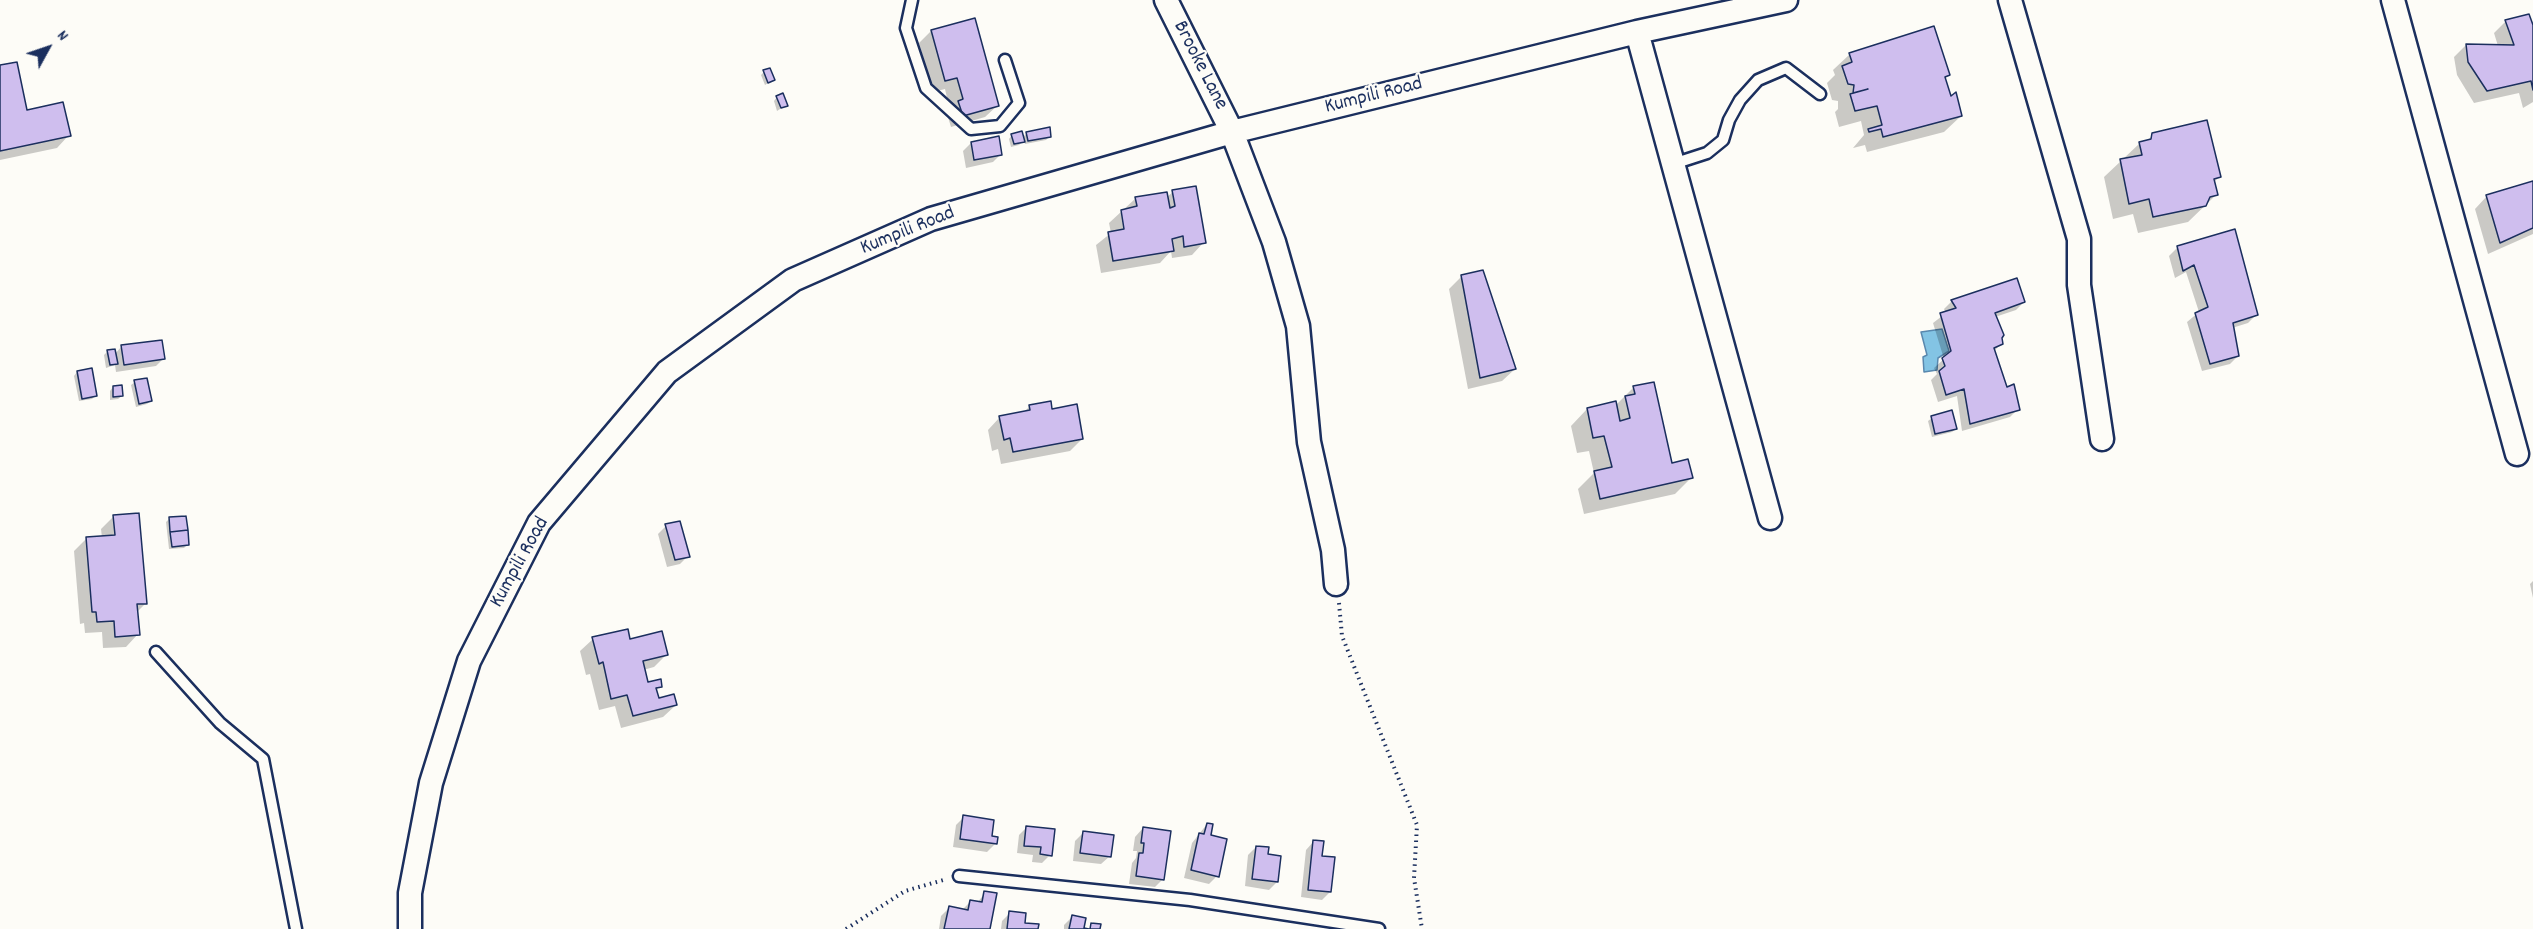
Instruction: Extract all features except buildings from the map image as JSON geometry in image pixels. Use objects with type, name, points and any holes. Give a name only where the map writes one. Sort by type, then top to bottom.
[{"type":"street","name":"Brooke Lane","points":[[1166,0],[1232,132],[1274,242],[1298,326],[1309,442],[1333,550],[1336,584]]},
{"type":"street","name":"Kumpili Road","points":[[410,929],[410,893],[431,783],[469,661],[539,523],[667,372],[793,279],[931,219],[1232,132],[1637,32],[1786,0]]},
{"type":"street","points":[[2010,0],[2079,239],[2079,285],[2102,439]]},
{"type":"street","points":[[2393,0],[2517,454]]},
{"type":"street","points":[[1637,32],[1770,518]]},
{"type":"lane","points":[[912,0],[906,28],[926,88],[971,129],[1000,126],[1019,103],[1005,60]]},
{"type":"lane","points":[[1673,164],[1707,153],[1723,140],[1729,120],[1740,100],[1758,80],[1786,68],[1820,94]]},
{"type":"lane","points":[[156,652],[220,723],[263,759],[296,929]]},
{"type":"lane","points":[[959,876],[1190,900],[1379,929]]},
{"type":"path","points":[[1336,584],[1342,636],[1417,825],[1414,878],[1422,929]]},
{"type":"path","points":[[846,929],[905,891],[959,876]]},
{"type":"water","points":[[1942,329],[1949,351],[1938,358],[1937,370],[1924,372],[1923,357],[1927,355],[1921,332]]}]
